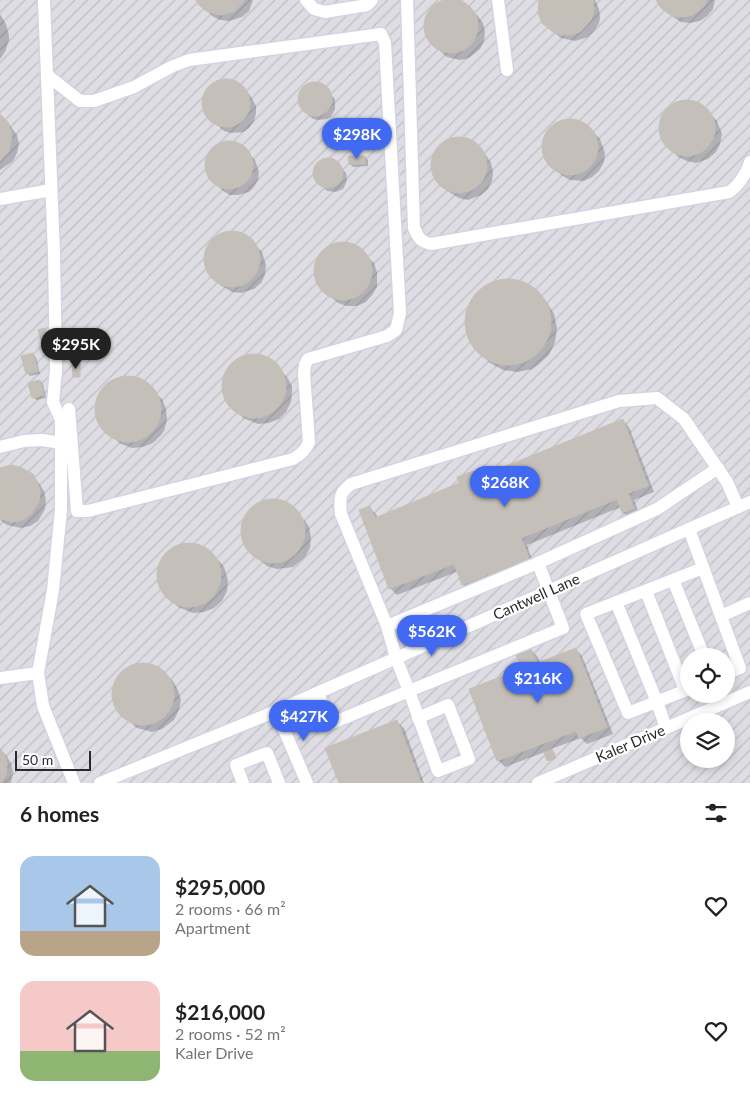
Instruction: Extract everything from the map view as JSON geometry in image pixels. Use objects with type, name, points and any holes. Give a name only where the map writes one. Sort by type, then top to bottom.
[{"type":"street","points":[[44,0],[54,255],[56,370],[53,402],[61,420],[61,510],[53,590],[38,673],[44,706],[74,783]]},
{"type":"street","points":[[306,0],[314,9],[325,12],[367,4],[372,0]]},
{"type":"street","points":[[406,0],[414,228],[423,242],[431,244],[728,192],[736,188],[750,162]]},
{"type":"street","points":[[498,0],[507,70]]},
{"type":"street","points":[[47,75],[80,101],[94,101],[134,87],[173,66],[189,60],[381,34],[385,43],[400,313],[396,330],[387,336],[308,358],[304,365],[304,373],[310,442],[302,454],[293,459],[88,511],[77,511],[69,409]]},
{"type":"street","points":[[0,199],[51,190]]},
{"type":"street","points":[[418,718],[448,705],[469,759],[438,771],[418,718],[409,691],[396,658],[386,626],[341,514],[340,499],[343,490],[351,484],[619,401],[657,398],[684,419],[744,504]]},
{"type":"street","points":[[0,447],[24,441],[42,440],[61,443]]},
{"type":"street","points":[[386,626],[657,509],[718,468]]},
{"type":"street","name":"Cantwell Lane","points":[[100,783],[318,693],[744,504]]},
{"type":"street","points":[[689,528],[721,616],[745,666]]},
{"type":"street","points":[[318,693],[330,724],[562,628],[538,562]]},
{"type":"street","points":[[680,693],[628,714],[586,614],[703,568]]},
{"type":"street","points":[[673,580],[701,648]]},
{"type":"street","points":[[646,591],[680,673]]},
{"type":"street","points":[[616,602],[666,728]]},
{"type":"street","points":[[721,616],[750,604]]},
{"type":"street","points":[[0,678],[38,673]]},
{"type":"street","name":"Kaler Drive","points":[[538,783],[750,692]]},
{"type":"street","points":[[276,711],[307,783]]},
{"type":"street","points":[[243,783],[236,765],[267,753],[280,783]]},
{"type":"shaded area","points":[[0,0],[750,0],[750,783],[0,783]]},
{"type":"building","points":[[446,-1],[456,-1],[466,3],[474,11],[478,26],[474,41],[466,49],[456,53],[446,53],[436,49],[428,41],[424,31],[424,21],[428,11],[436,3]]},
{"type":"building","points":[[196,0],[245,0],[235,11],[222,15],[208,12]]},
{"type":"building","points":[[539,0],[593,0],[594,11],[591,20],[581,31],[572,35],[562,35],[553,32],[542,23],[538,13]]},
{"type":"building","points":[[656,0],[707,0],[704,6],[693,15],[683,17],[669,14],[661,8]]},
{"type":"building","points":[[226,79],[235,81],[243,86],[248,94],[250,103],[248,112],[243,120],[235,125],[226,127],[217,125],[209,120],[204,112],[202,103],[204,94],[209,86],[217,81]]},
{"type":"building","points":[[315,82],[327,87],[332,99],[327,111],[315,116],[303,111],[298,99],[303,87]]},
{"type":"building","points":[[682,100],[692,100],[707,108],[713,117],[715,128],[713,139],[707,148],[692,156],[682,156],[671,151],[664,144],[659,133],[659,123],[664,112],[671,105]]},
{"type":"building","points":[[0,114],[8,122],[12,136],[9,151],[0,161]]},
{"type":"building","points":[[564,119],[576,119],[586,123],[594,131],[598,147],[594,163],[586,171],[576,175],[564,175],[554,171],[546,163],[542,153],[542,141],[546,131],[554,123]]},
{"type":"building","points":[[459,137],[470,139],[479,145],[485,154],[487,165],[485,176],[479,185],[470,191],[459,193],[448,191],[439,185],[433,176],[431,165],[433,154],[439,145],[448,139]]},
{"type":"building","points":[[229,141],[238,143],[246,148],[251,156],[253,165],[251,174],[246,182],[238,187],[229,189],[220,187],[212,182],[207,174],[205,165],[207,156],[212,148],[220,143]]},
{"type":"building","points":[[348,156],[365,156],[365,164],[349,164]]},
{"type":"building","points":[[328,158],[334,159],[342,167],[342,179],[334,187],[328,188],[322,187],[314,179],[313,173],[314,167],[322,159]]},
{"type":"building","points":[[232,231],[243,233],[252,239],[258,248],[260,259],[258,270],[252,279],[243,285],[232,287],[221,285],[212,279],[206,270],[204,259],[206,248],[212,239],[221,233]]},
{"type":"building","points":[[343,242],[354,244],[364,250],[370,260],[372,271],[370,282],[364,292],[354,298],[343,300],[332,298],[322,292],[316,282],[314,271],[316,260],[322,250],[332,244]]},
{"type":"building","points":[[508,279],[524,282],[532,286],[544,298],[548,306],[551,322],[548,338],[544,346],[532,358],[524,362],[508,365],[492,362],[484,358],[472,346],[468,338],[465,322],[468,306],[472,298],[484,286],[492,282]]},
{"type":"building","points":[[45,328],[48,339],[41,341],[38,330]]},
{"type":"building","points":[[33,353],[38,371],[26,374],[21,356]]},
{"type":"building","points":[[254,354],[272,360],[280,368],[286,386],[280,404],[272,412],[254,418],[236,412],[228,404],[222,386],[228,368],[236,360]]},
{"type":"building","points":[[72,363],[80,363],[80,377],[73,377]]},
{"type":"building","points":[[128,376],[140,379],[151,386],[158,397],[161,409],[158,421],[151,432],[140,439],[128,442],[116,439],[105,432],[98,421],[95,409],[98,397],[105,386],[116,379]]},
{"type":"building","points":[[40,380],[44,395],[32,398],[28,383]]},
{"type":"building","points":[[623,419],[648,486],[628,493],[634,508],[622,513],[617,499],[521,538],[529,558],[462,585],[454,564],[389,589],[359,510],[370,506],[375,518],[459,483],[457,477],[473,471],[476,478]]},
{"type":"building","points":[[11,465],[20,467],[33,474],[40,492],[39,502],[31,514],[23,520],[13,522],[0,519],[0,468]]},
{"type":"building","points":[[273,499],[291,505],[299,513],[305,531],[299,549],[291,557],[273,563],[255,557],[247,549],[241,531],[247,513],[255,505]]},
{"type":"building","points":[[183,543],[195,543],[212,552],[219,563],[221,575],[219,587],[212,598],[195,607],[183,607],[171,602],[162,593],[157,581],[157,569],[162,557],[171,548]]},
{"type":"building","points":[[576,648],[607,727],[579,738],[576,731],[497,761],[469,689],[521,669],[516,655],[531,649],[537,663]]},
{"type":"building","points":[[137,663],[149,663],[165,672],[172,682],[174,694],[172,706],[165,716],[149,725],[137,725],[126,720],[117,711],[112,700],[112,688],[117,677],[126,668]]},
{"type":"building","points":[[397,720],[421,783],[339,783],[325,748]]},
{"type":"building","points":[[0,748],[5,755],[7,764],[6,774],[1,783]]},
{"type":"building","points":[[552,749],[556,757],[547,761],[544,753]]}]
